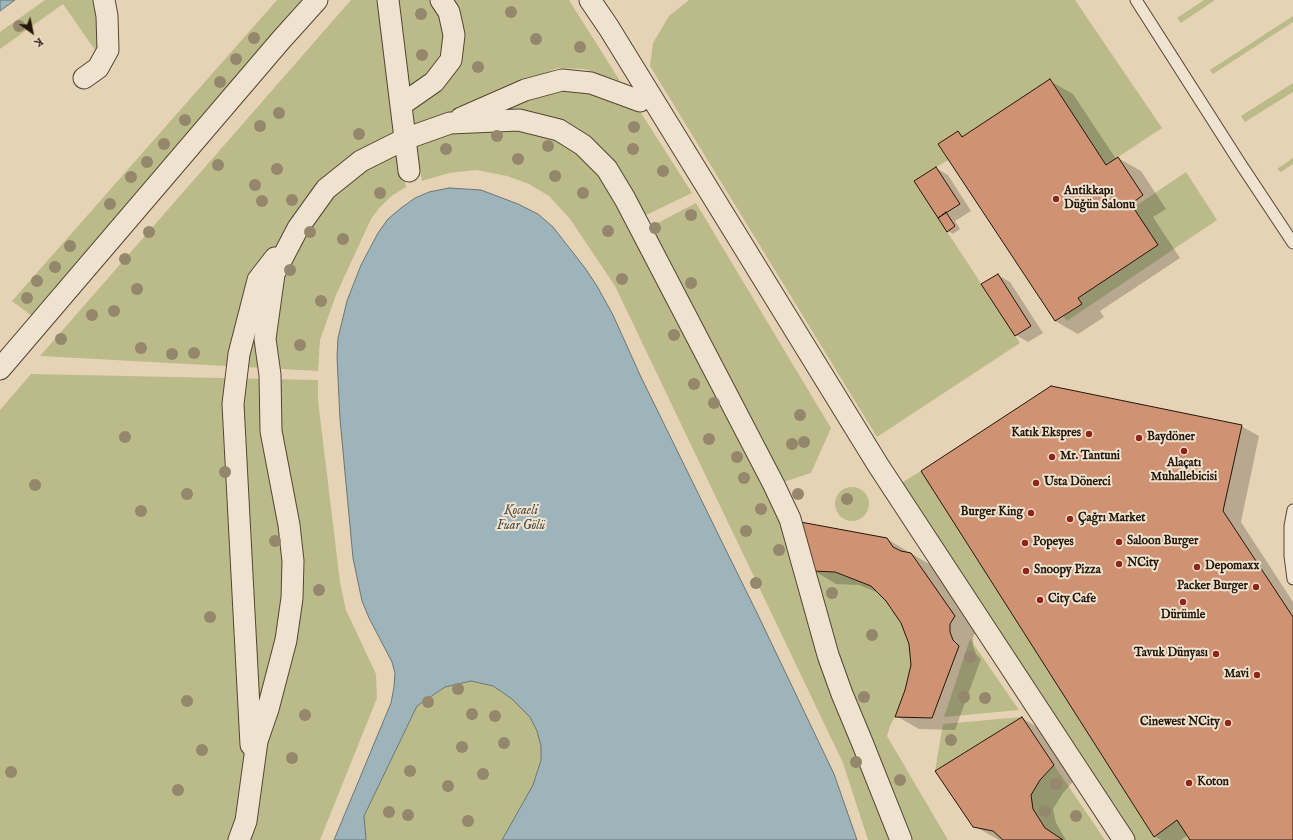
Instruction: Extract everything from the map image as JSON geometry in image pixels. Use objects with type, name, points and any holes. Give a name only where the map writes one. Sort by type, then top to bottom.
[{"type":"street","points":[[84,78],[98,68],[108,50],[107,16],[104,0]]},
{"type":"street","points":[[0,368],[317,0]]},
{"type":"street","points":[[401,105],[434,82],[451,60],[454,35],[449,12],[440,0]]},
{"type":"street","points":[[590,0],[878,465],[1124,840]]},
{"type":"street","points":[[390,1],[409,171]]},
{"type":"street","points":[[253,776],[233,404],[239,354],[258,280],[326,189],[361,161],[405,139],[450,123],[525,90],[562,80],[591,83],[640,101]]},
{"type":"street","points":[[450,123],[519,120],[559,130],[583,145],[607,168],[629,205],[774,485],[790,519],[828,655],[842,694],[901,840]]},
{"type":"street","points":[[239,840],[246,821],[257,741],[268,708],[286,640],[292,598],[293,561],[290,525],[271,431],[270,375],[265,339],[274,274],[298,228]]},
{"type":"lane","points":[[1136,0],[1293,244]]},
{"type":"lane","points":[[1293,510],[1290,526],[1290,548],[1293,578]]},
{"type":"green space","points":[[45,0],[100,0],[104,41],[95,50],[63,4],[0,49],[0,32]]},
{"type":"green space","points":[[277,0],[307,0],[32,316],[12,301]]},
{"type":"green space","points":[[351,0],[382,0],[406,187],[393,195],[380,207],[371,219],[336,295],[320,340],[318,371],[40,356]]},
{"type":"green space","points":[[395,0],[569,0],[620,81],[584,69],[557,68],[410,131]]},
{"type":"green space","points":[[689,0],[1075,0],[1162,128],[1106,165],[1050,80],[962,137],[938,145],[948,160],[914,181],[1020,343],[877,437],[650,66],[653,43],[669,16]]},
{"type":"green space","points":[[1204,0],[1215,0],[1181,23],[1177,18]]},
{"type":"green space","points":[[1293,16],[1293,22],[1213,74],[1210,70]]},
{"type":"green space","points":[[1293,83],[1293,92],[1245,122],[1241,116]]},
{"type":"green space","points":[[561,85],[636,105],[692,193],[640,218],[584,138],[473,118]]},
{"type":"green space","points":[[513,126],[579,148],[602,174],[769,490],[894,840],[868,840],[843,763],[615,286],[570,219],[549,196],[529,184],[507,176],[476,170],[449,173],[422,181],[415,143],[442,132]]},
{"type":"green space","points":[[1293,158],[1293,164],[1281,172],[1277,169]]},
{"type":"green space","points":[[1186,172],[1217,220],[1067,321],[1063,316],[1082,304],[1078,298],[1158,245],[1133,208]]},
{"type":"green space","points":[[696,203],[831,428],[811,473],[774,485],[642,231]]},
{"type":"green space","points":[[31,374],[318,380],[318,400],[340,582],[346,610],[376,674],[377,698],[320,840],[0,840],[0,410]]},
{"type":"green space","points":[[921,471],[1154,837],[1177,820],[1190,840],[1131,840],[898,485]]},
{"type":"green space","points":[[849,487],[855,487],[864,492],[868,498],[868,510],[864,516],[855,521],[849,521],[840,516],[835,507],[835,501],[840,492]]},
{"type":"green space","points":[[812,571],[833,572],[871,586],[886,601],[901,623],[909,644],[911,665],[899,709],[890,726],[887,736],[948,840],[907,840],[846,692]]},
{"type":"green space","points":[[970,639],[1019,710],[944,717]]},
{"type":"green space","points":[[471,681],[493,686],[512,699],[530,717],[537,731],[541,746],[541,760],[533,785],[502,840],[366,840],[364,816],[417,706],[445,687]]},
{"type":"green space","points":[[1022,717],[935,771],[943,724]]},
{"type":"green space","points":[[1054,765],[1105,840],[1063,840],[1045,828],[1033,809],[1031,795],[1040,780]]},
{"type":"water","points":[[0,0],[15,0],[0,11]]},
{"type":"water","name":"Kocaeli Fuar Gölü","points":[[449,188],[481,190],[518,204],[538,214],[553,227],[597,286],[613,315],[640,375],[834,774],[857,840],[502,840],[533,785],[541,760],[541,746],[537,731],[530,717],[512,699],[493,686],[471,681],[445,687],[417,706],[364,816],[366,840],[334,840],[391,703],[395,673],[392,662],[369,618],[362,601],[353,558],[340,419],[337,357],[338,338],[347,301],[361,265],[378,233],[388,219],[415,198],[429,192]]},
{"type":"building","name":"Antikkapı Düğün Salonu","points":[[1050,79],[1106,165],[1118,157],[1143,195],[1131,204],[1158,245],[1078,298],[1082,304],[1055,321],[938,144],[958,131],[962,137]]},
{"type":"building","points":[[936,167],[960,204],[938,218],[914,181]]},
{"type":"building","points":[[946,212],[955,226],[947,232],[938,218]]},
{"type":"building","points":[[998,274],[1031,326],[1015,336],[981,284]]},
{"type":"building","name":"NCity","points":[[1051,386],[1242,425],[1223,511],[1293,617],[1293,840],[1190,840],[1177,820],[1154,837],[921,471]]},
{"type":"building","points":[[795,521],[887,538],[893,547],[901,551],[911,553],[955,616],[950,624],[950,632],[953,640],[959,646],[932,718],[895,717],[905,690],[911,665],[909,644],[901,623],[886,601],[871,586],[835,572],[812,571]]},
{"type":"building","points":[[1022,717],[1054,765],[1040,780],[1031,795],[1033,809],[1045,828],[1063,840],[1003,840],[993,831],[973,827],[935,771]]},
{"type":"place","name":"Antikkapı Düğün Salonu","points":[[1056,199]]},
{"type":"place","name":"Katık Ekspres","points":[[1089,434]]},
{"type":"place","name":"Baydöner","points":[[1139,438]]},
{"type":"place","name":"Alaçatı Muhallebicisi","points":[[1184,451]]},
{"type":"place","name":"Mr. Tantuni","points":[[1052,457]]},
{"type":"place","name":"Usta Dönerci","points":[[1036,483]]},
{"type":"place","name":"Burger King","points":[[1031,513]]},
{"type":"place","name":"Çağrı Market","points":[[1070,519]]},
{"type":"place","name":"Saloon Burger","points":[[1119,542]]},
{"type":"place","name":"Popeyes","points":[[1025,543]]},
{"type":"place","name":"NCity","points":[[1119,564]]},
{"type":"place","name":"Depomaxx","points":[[1197,567]]},
{"type":"place","name":"Snoopy Pizza","points":[[1026,571]]},
{"type":"place","name":"Packer Burger","points":[[1256,587]]},
{"type":"place","name":"City Cafe","points":[[1040,600]]},
{"type":"place","name":"Dürümle","points":[[1183,602]]},
{"type":"place","name":"Tavuk Dünyası","points":[[1216,654]]},
{"type":"place","name":"Mavi","points":[[1257,675]]},
{"type":"place","name":"Cinewest NCity","points":[[1228,723]]},
{"type":"place","name":"Koton","points":[[1189,783]]}]
